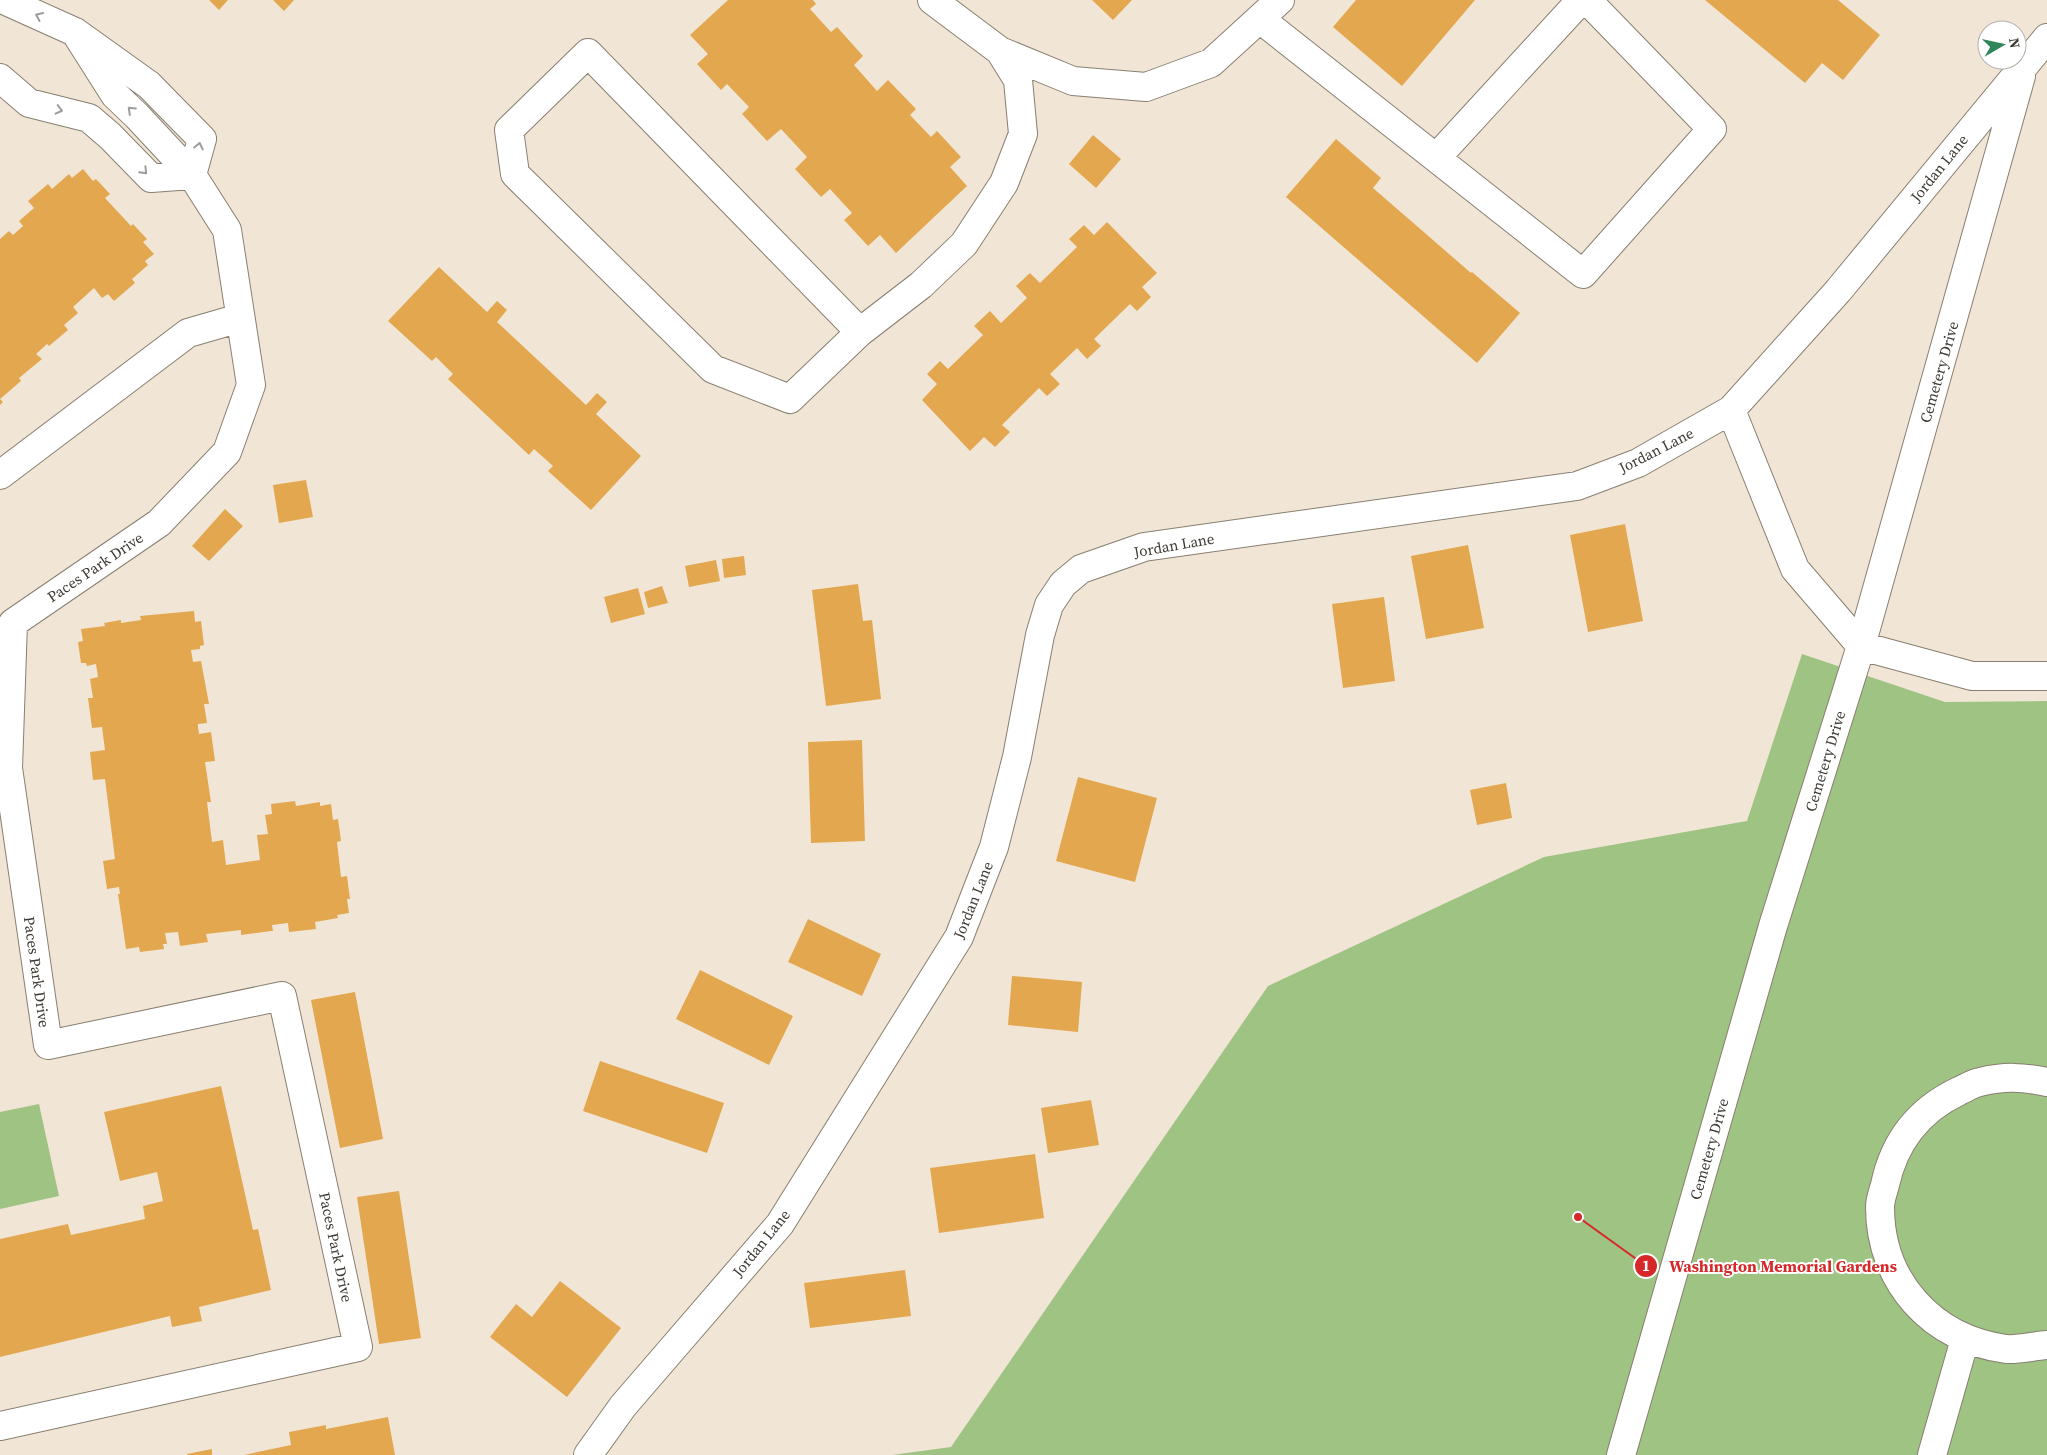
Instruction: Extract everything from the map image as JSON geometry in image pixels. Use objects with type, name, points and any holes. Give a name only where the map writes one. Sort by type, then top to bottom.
[{"type":"street","points":[[0,78],[30,103],[89,118],[110,136],[151,178],[192,176],[202,139],[149,85],[75,32],[4,0]]},
{"type":"street","points":[[932,0],[1000,51],[1073,81],[1146,87],[1211,63],[1280,0]]},
{"type":"street","points":[[1436,158],[1581,0]]},
{"type":"street","points":[[1260,19],[1583,274],[1712,129],[1586,0]]},
{"type":"street","name":"Jordan Lane","points":[[2027,61],[2047,38]]},
{"type":"street","points":[[860,332],[588,53],[509,130],[515,174],[713,369],[790,399],[860,332],[921,285],[964,244],[1004,183],[1023,134],[1018,80],[1000,51]]},
{"type":"street","name":"Jordan Lane","points":[[588,1455],[623,1406],[780,1224],[959,938],[994,848],[1017,757],[1040,635],[1049,605],[1063,584],[1081,569],[1144,547],[1577,486],[1638,463],[1731,410],[1838,291],[2020,70]]},
{"type":"street","name":"Cemetery Drive","points":[[1621,1455],[1773,926],[1861,646],[2023,70]]},
{"type":"street","name":"Paces Park Drive","points":[[0,1426],[358,1347],[282,996],[48,1045],[4,769],[13,623],[159,524],[227,452],[251,385],[227,230],[192,176]]},
{"type":"street","points":[[0,475],[188,333],[240,318]]},
{"type":"street","points":[[1731,410],[1795,569],[1861,646],[1972,676],[2047,676]]},
{"type":"street","points":[[2047,1082],[2020,1076],[1978,1082],[1940,1100],[1909,1128],[1889,1165],[1880,1206],[1885,1248],[1888,1255],[1902,1286],[1930,1318],[1965,1339],[2007,1349],[2047,1345]]},
{"type":"street","points":[[1932,1455],[1965,1339]]},
{"type":"green space","points":[[1802,654],[1945,702],[2047,701],[2047,1455],[892,1455],[951,1447],[1268,986],[1544,857],[1747,821]]},
{"type":"green space","points":[[39,1104],[59,1196],[0,1209],[0,1112]]},
{"type":"building","points":[[209,0],[228,0],[219,10]]},
{"type":"building","points":[[273,0],[294,0],[284,11]]},
{"type":"building","points":[[728,0],[813,0],[816,4],[810,9],[831,32],[837,27],[863,56],[854,65],[877,91],[888,80],[916,109],[910,115],[931,137],[937,131],[961,157],[950,167],[967,186],[896,253],[880,235],[868,246],[844,220],[852,213],[830,189],[821,197],[795,169],[807,157],[781,129],[767,141],[742,114],[749,107],[727,84],[721,90],[697,64],[708,54],[690,35]]},
{"type":"building","points":[[1092,0],[1132,0],[1113,20]]},
{"type":"building","points":[[1356,0],[1475,0],[1402,86],[1333,27]]},
{"type":"building","points":[[1705,0],[1838,0],[1880,35],[1843,80],[1822,63],[1805,83]]},
{"type":"building","points":[[1093,135],[1121,159],[1096,188],[1069,164]]},
{"type":"building","points":[[1336,139],[1381,178],[1373,188],[1520,313],[1477,363],[1286,197]]},
{"type":"building","points":[[83,169],[93,181],[96,179],[110,194],[105,198],[131,226],[133,224],[147,239],[143,242],[154,254],[145,261],[148,265],[132,279],[135,283],[114,301],[108,294],[102,298],[94,288],[73,307],[78,313],[64,325],[68,330],[36,354],[42,359],[19,378],[21,381],[0,399],[0,239],[9,231],[13,235],[23,226],[19,221],[34,208],[28,201],[48,184],[52,189],[69,174],[72,178]]},
{"type":"building","points":[[1107,222],[1157,273],[1142,287],[1151,297],[1137,311],[1130,304],[1094,339],[1101,346],[1087,359],[1077,348],[1050,374],[1060,384],[1047,396],[1039,388],[1002,425],[1010,432],[995,447],[984,437],[970,451],[922,400],[937,384],[927,374],[940,361],[948,369],[983,335],[974,326],[990,311],[1001,323],[1027,298],[1016,286],[1030,273],[1040,283],[1077,247],[1069,239],[1084,225],[1094,235]]},
{"type":"building","points":[[439,267],[487,312],[497,301],[507,310],[497,322],[586,405],[597,393],[607,402],[596,414],[641,456],[591,510],[548,471],[553,466],[534,449],[529,455],[448,379],[453,374],[436,357],[432,361],[388,321]]},
{"type":"building","points":[[306,480],[313,517],[279,523],[273,485]]},
{"type":"building","points":[[225,509],[243,526],[209,561],[192,546]]},
{"type":"building","points":[[1625,524],[1643,621],[1588,632],[1570,535]]},
{"type":"building","points":[[1468,545],[1484,628],[1426,639],[1411,556]]},
{"type":"building","points":[[744,556],[746,575],[724,578],[722,559]]},
{"type":"building","points":[[716,560],[720,581],[689,587],[685,566]]},
{"type":"building","points":[[858,584],[863,621],[872,620],[881,699],[826,706],[812,590]]},
{"type":"building","points":[[662,586],[668,603],[648,608],[644,592]]},
{"type":"building","points":[[638,588],[645,614],[611,623],[604,597]]},
{"type":"building","points":[[1384,597],[1395,681],[1343,688],[1332,604]]},
{"type":"building","points":[[194,611],[195,622],[201,621],[204,645],[200,646],[200,649],[191,650],[193,662],[201,661],[209,704],[204,704],[207,723],[198,724],[198,727],[199,734],[211,732],[215,761],[205,762],[211,802],[207,802],[212,842],[223,840],[226,865],[260,860],[257,835],[268,834],[265,815],[272,814],[271,804],[295,801],[296,806],[320,802],[320,806],[331,804],[333,820],[338,819],[341,841],[337,842],[341,877],[347,876],[350,899],[347,899],[349,913],[337,915],[338,918],[315,922],[316,929],[289,932],[288,923],[272,925],[273,931],[241,935],[241,930],[206,934],[208,942],[180,946],[178,932],[165,933],[167,944],[163,944],[164,949],[140,952],[139,947],[126,949],[118,894],[120,894],[119,887],[107,889],[103,861],[115,859],[105,779],[93,780],[90,752],[105,750],[102,727],[92,728],[88,698],[93,698],[90,679],[98,677],[96,664],[87,666],[86,663],[81,663],[78,642],[83,641],[81,629],[105,626],[104,623],[121,620],[121,623],[141,620],[140,616]]},
{"type":"building","points":[[862,740],[865,841],[811,843],[808,742]]},
{"type":"building","points":[[1078,777],[1157,798],[1135,882],[1056,861]]},
{"type":"building","points":[[1506,783],[1512,818],[1477,825],[1470,790]]},
{"type":"building","points":[[808,919],[881,954],[862,996],[788,962]]},
{"type":"building","points":[[700,970],[793,1016],[769,1065],[676,1019]]},
{"type":"building","points":[[1012,976],[1082,982],[1078,1032],[1008,1025]]},
{"type":"building","points":[[355,992],[383,1139],[340,1148],[311,1000]]},
{"type":"building","points":[[600,1061],[724,1103],[707,1153],[583,1111]]},
{"type":"building","points":[[221,1086],[253,1230],[258,1229],[271,1290],[199,1307],[202,1321],[172,1327],[170,1316],[0,1357],[0,1239],[68,1224],[71,1235],[145,1219],[143,1206],[163,1201],[157,1172],[120,1181],[104,1112]]},
{"type":"building","points":[[1091,1100],[1099,1145],[1048,1153],[1041,1108]]},
{"type":"building","points":[[1035,1154],[1044,1218],[939,1233],[930,1168]]},
{"type":"building","points":[[399,1191],[421,1338],[379,1344],[357,1197]]},
{"type":"building","points":[[905,1270],[911,1316],[810,1328],[804,1283]]},
{"type":"building","points":[[560,1281],[621,1328],[567,1397],[490,1337],[516,1304],[532,1317]]},
{"type":"building","points":[[388,1417],[395,1455],[244,1455],[291,1445],[289,1432],[326,1425],[326,1429]]},
{"type":"building","points":[[212,1449],[212,1455],[187,1455],[187,1454]]},
{"type":"place","name":"Washington Memorial Gardens","points":[[1578,1217]]}]
